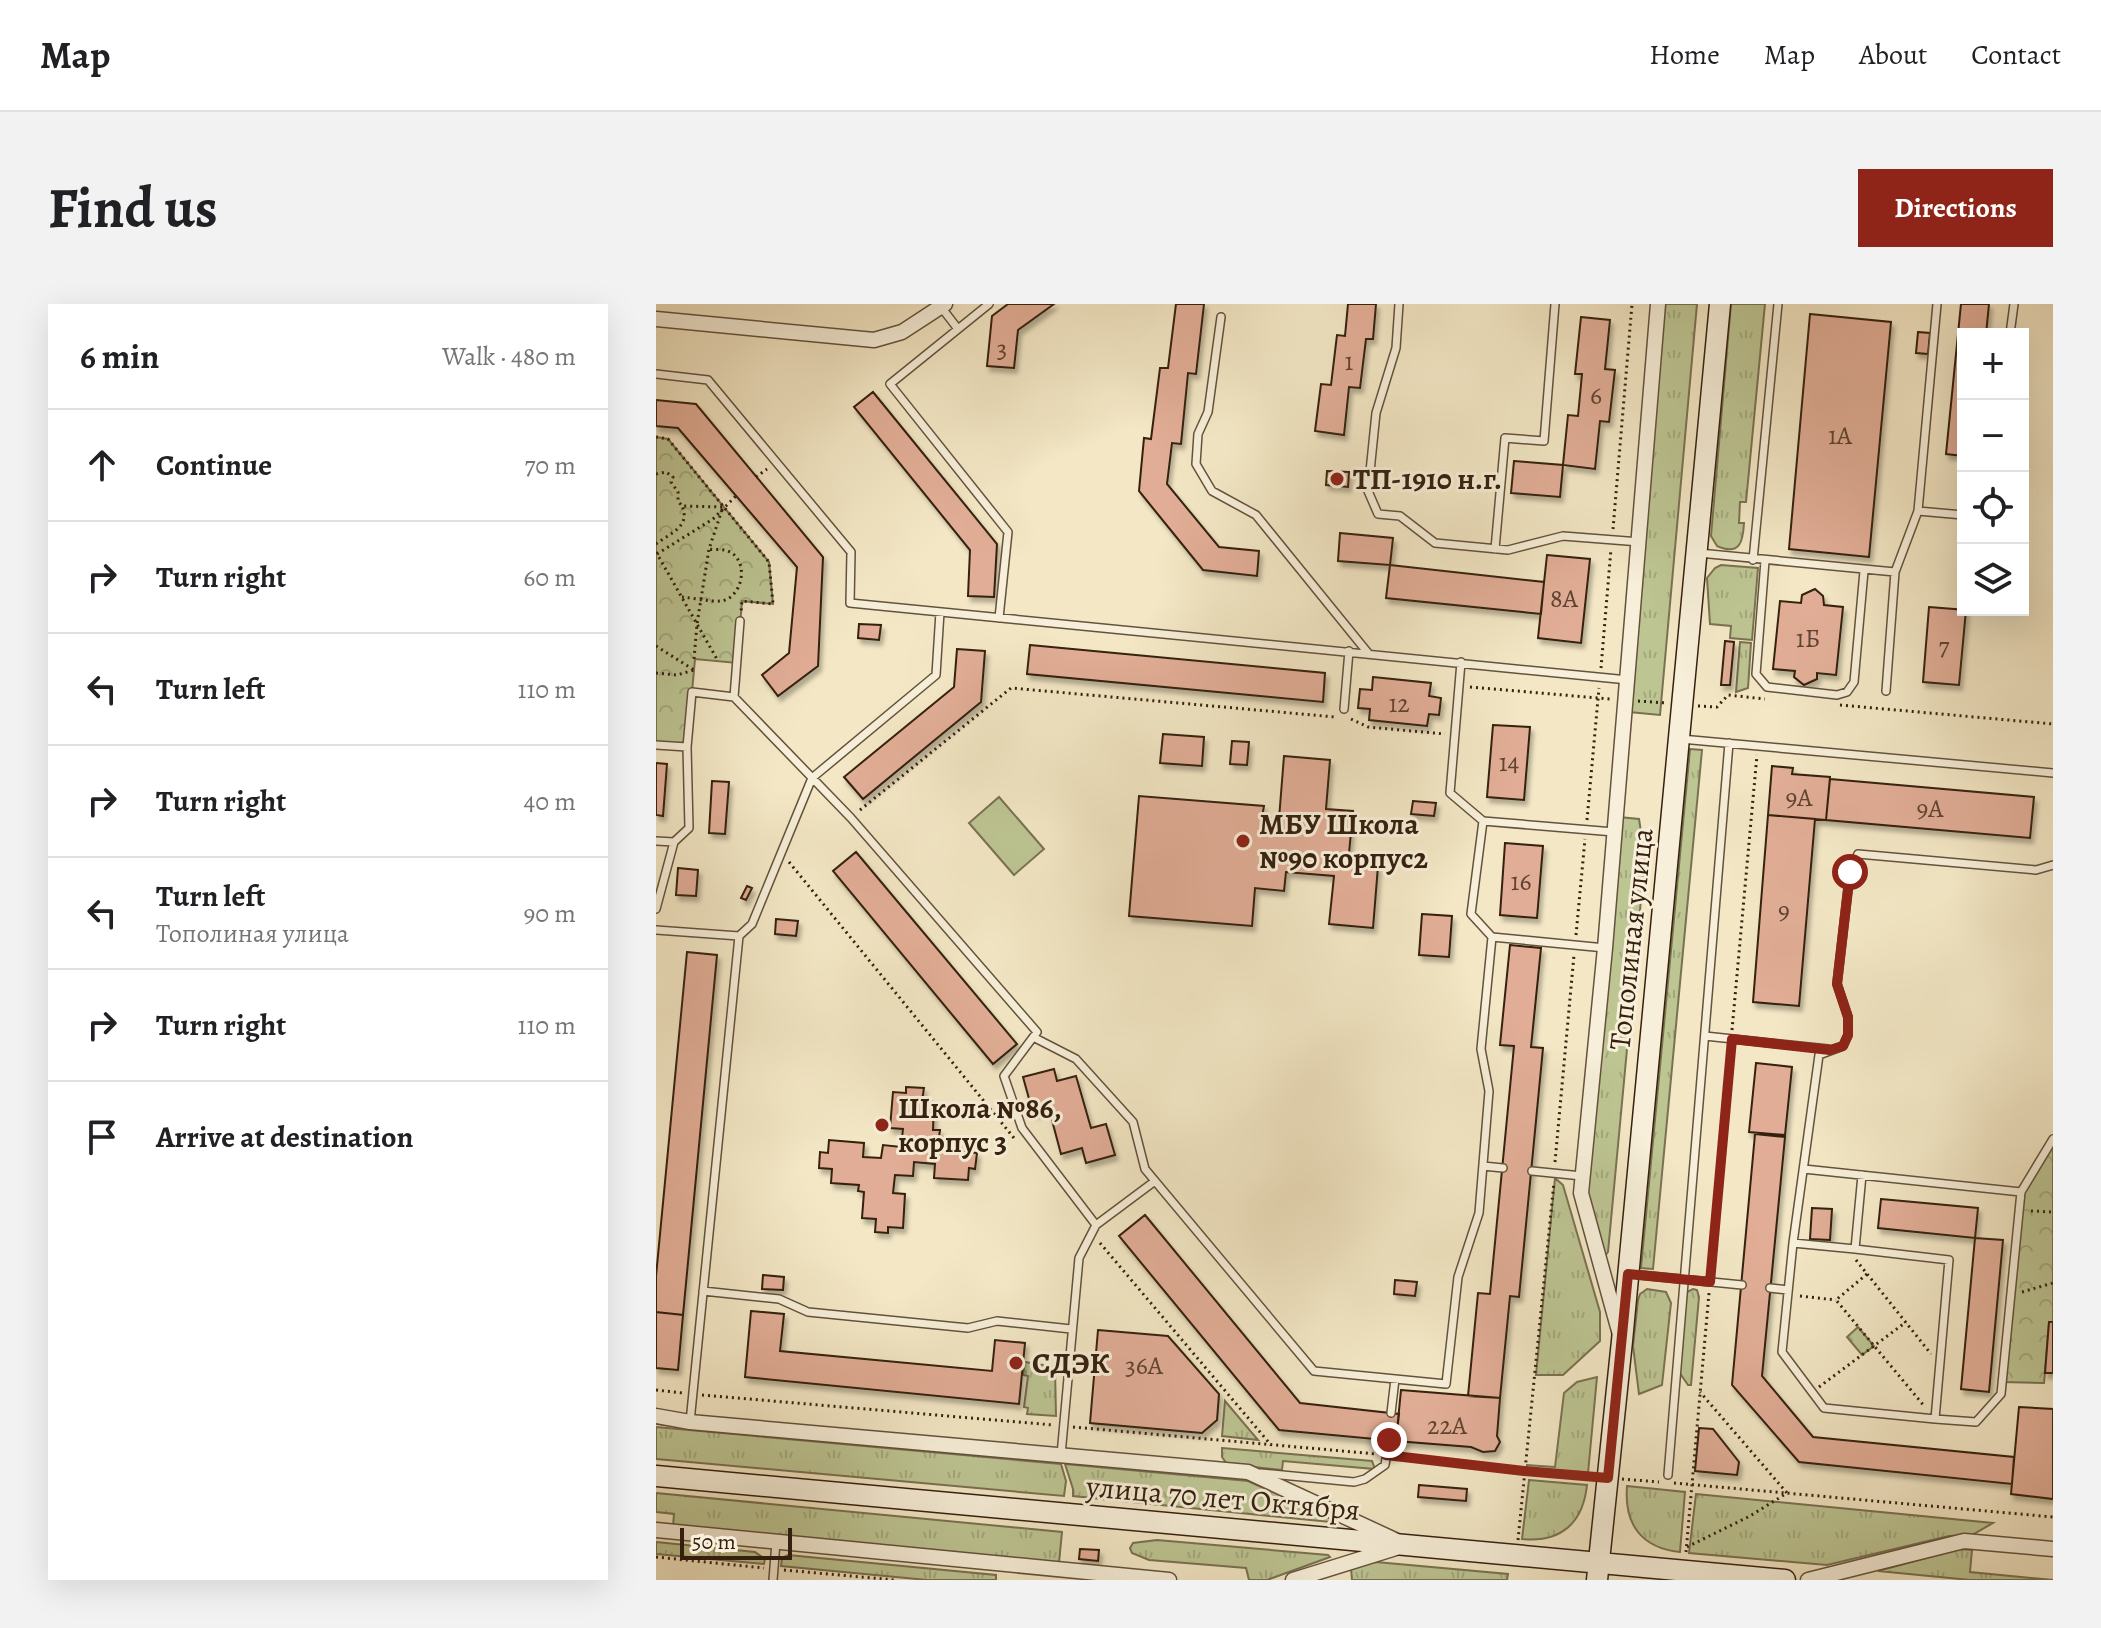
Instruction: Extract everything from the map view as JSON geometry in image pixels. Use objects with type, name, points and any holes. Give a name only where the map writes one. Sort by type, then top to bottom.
[{"type":"main road","name":"Тополиная улица","points":[[1598,1571],[1720,304]]},
{"type":"main road","name":"улица 70 лет Октября","points":[[656,1476],[1516,1555],[1598,1571],[1684,1570],[1785,1580]]},
{"type":"street","points":[[1622,1341],[1581,1193],[1605,948],[1658,304]]},
{"type":"street","points":[[656,319],[874,340],[902,332],[943,306]]},
{"type":"street","points":[[656,1416],[690,1422],[1248,1472],[1406,1545]]},
{"type":"street","points":[[656,1530],[1102,1577],[1169,1580]]},
{"type":"street","points":[[1808,1580],[1964,1541],[2053,1549]]},
{"type":"street","points":[[1293,1580],[1406,1545]]},
{"type":"lane","points":[[989,304],[890,384],[1008,532],[999,618]]},
{"type":"lane","points":[[1399,304],[1396,348],[1376,413],[1368,491],[1378,514],[1400,516],[1435,543],[1508,550],[1563,536],[1640,542]]},
{"type":"lane","points":[[1495,549],[1505,438],[1544,441],[1555,304]]},
{"type":"lane","points":[[1753,560],[1778,304]]},
{"type":"lane","points":[[1886,691],[1895,572],[1918,511],[1937,304],[1930,304]]},
{"type":"lane","points":[[2011,328],[2014,304]]},
{"type":"lane","points":[[943,306],[958,329]]},
{"type":"lane","points":[[1221,317],[1208,412],[1198,434],[1196,464],[1212,491],[1256,515],[1368,653]]},
{"type":"lane","points":[[656,374],[708,380],[851,552],[850,603],[1628,680]]},
{"type":"lane","points":[[1918,511],[1957,514]]},
{"type":"lane","points":[[1697,553],[1895,572]]},
{"type":"lane","points":[[1765,561],[1756,674],[1759,681],[1767,687],[1837,695],[1847,692],[1854,682],[1864,571]]},
{"type":"lane","points":[[690,1422],[739,936],[752,924],[812,778],[936,675],[940,612]]},
{"type":"lane","points":[[734,697],[740,621]]},
{"type":"lane","points":[[1344,709],[1349,651]]},
{"type":"lane","points":[[1461,662],[1450,793],[1483,821],[1614,832]]},
{"type":"lane","points":[[656,909],[674,842],[689,828],[687,747],[692,692],[734,697],[851,818],[1037,1032],[1004,1076],[1022,1128],[1096,1225]]},
{"type":"lane","points":[[1680,739],[2053,773]]},
{"type":"lane","points":[[1668,1475],[1729,743]]},
{"type":"lane","points":[[656,745],[687,747]]},
{"type":"lane","points":[[1483,821],[1471,914],[1492,937],[1605,948]]},
{"type":"lane","points":[[656,841],[674,842]]},
{"type":"lane","points":[[2053,865],[2036,870],[1858,854],[1850,872],[1837,984],[1848,1017],[1848,1035],[1843,1046],[1819,1055],[1793,1243],[1782,1352],[1824,1408],[1976,1422],[2001,1394],[2021,1192],[2053,1139]]},
{"type":"lane","points":[[656,930],[739,936]]},
{"type":"lane","points":[[1035,1038],[1076,1059],[1133,1122],[1145,1169],[1314,1371],[1446,1384],[1458,1277],[1479,1213],[1489,1091],[1481,1049],[1492,937]]},
{"type":"lane","points":[[1705,1036],[1830,1050]]},
{"type":"lane","points":[[1483,1166],[1503,1168]]},
{"type":"lane","points":[[1804,1169],[2021,1192]]},
{"type":"lane","points":[[1532,1171],[1582,1176]]},
{"type":"lane","points":[[1855,1249],[1862,1175]]},
{"type":"lane","points":[[1061,1455],[1079,1258],[1096,1225],[1155,1181]]},
{"type":"lane","points":[[1793,1243],[1949,1260],[1935,1419]]},
{"type":"lane","points":[[1628,1274],[1742,1285]]},
{"type":"lane","points":[[1770,1288],[1788,1292]]},
{"type":"lane","points":[[703,1291],[779,1299],[808,1312],[968,1328],[997,1321],[1071,1329]]},
{"type":"lane","points":[[1391,1413],[1395,1379]]},
{"type":"lane","points":[[1248,1472],[1354,1482],[1381,1469],[1389,1440]]},
{"type":"lane","points":[[773,1580],[776,1542]]},
{"type":"lane","points":[[1337,1580],[1338,1564]]},
{"type":"path","points":[[1516,1555],[1586,828],[1632,304]]},
{"type":"path","points":[[656,437],[668,439],[769,562],[773,604],[742,601],[740,621]]},
{"type":"path","points":[[656,474],[666,472],[673,477],[671,482],[685,511],[683,524],[677,531],[656,544]]},
{"type":"path","points":[[718,661],[657,553],[713,519],[736,496]]},
{"type":"path","points":[[682,506],[723,507]]},
{"type":"path","points":[[694,659],[709,549],[723,507]]},
{"type":"path","points":[[682,597],[720,601],[729,598],[741,583],[742,572],[736,558],[728,551],[709,549]]},
{"type":"path","points":[[656,646],[694,670],[677,675],[656,673]]},
{"type":"path","points":[[1459,686],[1717,707],[1728,695],[1775,699]]},
{"type":"path","points":[[851,818],[1011,688],[1353,719],[1368,727],[1455,735]]},
{"type":"path","points":[[1837,705],[2053,724]]},
{"type":"path","points":[[1684,1570],[1758,746]]},
{"type":"path","points":[[2019,1210],[2053,1212]]},
{"type":"path","points":[[1846,1248],[1940,1364]]},
{"type":"path","points":[[1836,1300],[1867,1274]]},
{"type":"path","points":[[2011,1292],[2028,1292],[2053,1283]]},
{"type":"path","points":[[1788,1292],[1836,1300],[1935,1419]]},
{"type":"path","points":[[1812,1392],[1906,1322]]},
{"type":"path","points":[[656,1390],[2053,1517]]},
{"type":"path","points":[[1700,1392],[1787,1493]]},
{"type":"path","points":[[1687,1547],[1750,1516],[1787,1493]]},
{"type":"green space","points":[[1665,304],[1697,304],[1660,715],[1629,712]]},
{"type":"green space","points":[[1731,304],[1765,304],[1746,502],[1740,502],[1739,523],[1744,523],[1743,530],[1739,545],[1725,549],[1717,546],[1711,536]]},
{"type":"green space","points":[[656,437],[668,439],[769,562],[773,604],[742,601],[737,663],[695,659],[687,747],[656,745]]},
{"type":"green space","points":[[1721,565],[1758,568],[1752,640],[1730,638],[1731,626],[1710,624],[1707,578]]},
{"type":"green space","points":[[1740,642],[1751,643],[1748,688],[1736,692]]},
{"type":"green space","points":[[1690,749],[1702,750],[1653,1269],[1641,1268]]},
{"type":"green space","points":[[999,797],[1044,849],[1014,875],[969,823]]},
{"type":"green space","points":[[1619,817],[1639,819],[1645,857],[1608,1252],[1605,1256],[1583,1191]]},
{"type":"green space","points":[[2053,1139],[2053,1322],[2049,1323],[2044,1383],[2003,1382],[2021,1192]]},
{"type":"green space","points":[[1555,1178],[1563,1185],[1600,1312],[1600,1341],[1563,1375],[1536,1375]]},
{"type":"green space","points":[[1647,1289],[1666,1292],[1671,1303],[1662,1385],[1639,1394],[1633,1346],[1638,1300]]},
{"type":"green space","points":[[1697,1290],[1699,1297],[1691,1385],[1688,1385],[1677,1369],[1687,1292]]},
{"type":"green space","points":[[1858,1327],[1874,1346],[1862,1355],[1847,1337]]},
{"type":"green space","points":[[1025,1362],[1055,1367],[1056,1416],[1027,1414],[1028,1408],[1024,1407],[1028,1376],[1023,1375]]},
{"type":"green space","points":[[1597,1377],[1588,1473],[1527,1468],[1527,1465],[1555,1467],[1564,1393],[1577,1382]]},
{"type":"green space","points":[[1225,1401],[1258,1440],[1222,1436]]},
{"type":"green space","points":[[656,1427],[1061,1464],[1066,1481],[1064,1496],[656,1459]]},
{"type":"green space","points":[[1222,1448],[1372,1461],[1375,1469],[1283,1461],[1282,1470],[1227,1464],[1222,1457]]},
{"type":"green space","points":[[1065,1464],[1248,1481],[1330,1518],[1330,1522],[1073,1496]]},
{"type":"green space","points":[[1529,1480],[1587,1485],[1581,1510],[1568,1528],[1548,1538],[1522,1539]]},
{"type":"green space","points":[[1627,1486],[1685,1492],[1680,1552],[1655,1545],[1638,1532],[1629,1512]]},
{"type":"green space","points":[[656,1493],[1062,1532],[1059,1563],[673,1526],[674,1514],[656,1512]]},
{"type":"green space","points":[[1696,1494],[1993,1523],[1972,1535],[1949,1536],[1827,1565],[1689,1553]]},
{"type":"green space","points":[[1157,1540],[1330,1557],[1267,1580],[1249,1580],[1246,1568],[1149,1560],[1132,1553],[1130,1548],[1133,1543]]},
{"type":"green space","points":[[656,1542],[755,1552],[765,1559],[764,1564],[656,1554]]},
{"type":"green space","points":[[1959,1549],[1972,1550],[1970,1572],[2053,1580],[1970,1580],[1878,1571]]},
{"type":"green space","points":[[788,1555],[996,1575],[996,1580],[927,1580],[781,1566],[782,1558]]},
{"type":"green space","points":[[1376,1562],[1508,1574],[1507,1580],[1352,1580],[1351,1568]]},
{"type":"building","points":[[1008,304],[1054,304],[1018,330],[1014,368],[987,366],[992,316]]},
{"type":"building","points":[[1176,304],[1204,304],[1196,374],[1188,373],[1181,444],[1172,443],[1167,484],[1219,547],[1259,551],[1257,576],[1203,570],[1139,491],[1144,438],[1151,439],[1160,368],[1168,368]]},
{"type":"building","points":[[1348,304],[1376,304],[1373,339],[1366,339],[1360,388],[1349,387],[1344,435],[1315,431],[1321,384],[1331,385],[1337,335],[1345,336]]},
{"type":"building","points":[[1961,304],[1989,304],[1987,328],[1959,328]]},
{"type":"building","points":[[1810,314],[1891,322],[1869,557],[1789,549]]},
{"type":"building","points":[[1581,317],[1610,320],[1605,369],[1615,370],[1609,422],[1600,421],[1595,469],[1563,465],[1568,415],[1578,416],[1582,374],[1575,374]]},
{"type":"building","points":[[1918,332],[1930,333],[1928,354],[1916,353]]},
{"type":"building","points":[[1957,344],[1957,455],[1946,454]]},
{"type":"building","points":[[873,392],[997,544],[994,597],[968,596],[970,550],[854,407]]},
{"type":"building","points":[[656,400],[696,404],[823,557],[818,666],[778,696],[762,675],[789,653],[797,567],[678,428],[656,426]]},
{"type":"building","points":[[1514,461],[1563,465],[1560,497],[1511,493]]},
{"type":"building","name":"ТП-1910 н.г.","points":[[1327,471],[1349,472],[1348,487],[1326,485]]},
{"type":"building","points":[[1340,533],[1393,538],[1390,565],[1338,561]]},
{"type":"building","points":[[1547,555],[1590,559],[1581,643],[1538,638]]},
{"type":"building","points":[[1390,565],[1544,582],[1541,614],[1386,598]]},
{"type":"building","points":[[1815,589],[1823,596],[1824,605],[1843,607],[1836,675],[1817,673],[1817,679],[1804,685],[1794,677],[1795,671],[1773,669],[1780,601],[1801,603],[1802,595]]},
{"type":"building","points":[[1929,607],[1957,609],[1957,616],[1965,616],[1959,685],[1923,682]]},
{"type":"building","points":[[859,624],[881,625],[879,640],[858,638]]},
{"type":"building","points":[[1725,641],[1734,642],[1730,685],[1721,685]]},
{"type":"building","points":[[1030,645],[1325,673],[1323,702],[1027,674]]},
{"type":"building","points":[[957,649],[985,651],[981,702],[863,799],[844,777],[954,687]]},
{"type":"building","points":[[1373,677],[1431,683],[1429,696],[1441,698],[1439,715],[1429,714],[1427,726],[1369,720],[1370,709],[1358,708],[1360,689],[1372,690]]},
{"type":"building","points":[[1493,725],[1530,727],[1524,800],[1487,797]]},
{"type":"building","points":[[1163,734],[1204,737],[1202,766],[1160,763]]},
{"type":"building","points":[[1232,741],[1249,742],[1247,765],[1230,764]]},
{"type":"building","name":"МБУ Школа №90 корпус2","points":[[1284,756],[1330,760],[1326,809],[1353,811],[1348,864],[1378,866],[1373,928],[1329,924],[1334,876],[1286,872],[1284,891],[1255,888],[1252,926],[1129,916],[1139,796],[1264,806],[1262,817],[1279,819]]},
{"type":"building","points":[[656,763],[667,764],[663,816],[656,815]]},
{"type":"building","points":[[1772,766],[1793,768],[1792,774],[1830,777],[1826,820],[1768,815]]},
{"type":"building","points":[[1830,779],[2034,797],[2030,838],[1826,820]]},
{"type":"building","points":[[712,781],[729,782],[725,834],[709,833]]},
{"type":"building","points":[[1413,801],[1436,803],[1434,816],[1411,814]]},
{"type":"building","points":[[1768,815],[1815,819],[1799,1006],[1753,1002]]},
{"type":"building","points":[[1505,843],[1543,846],[1537,918],[1500,915]]},
{"type":"building","points":[[856,852],[1017,1044],[993,1064],[833,871]]},
{"type":"building","points":[[678,868],[698,870],[696,896],[676,895]]},
{"type":"building","points":[[747,886],[752,888],[746,900],[741,898]]},
{"type":"building","points":[[1422,914],[1452,916],[1449,957],[1419,955]]},
{"type":"building","points":[[776,919],[798,921],[796,936],[775,934]]},
{"type":"building","points":[[1510,945],[1541,948],[1531,1047],[1543,1048],[1519,1297],[1510,1296],[1500,1398],[1468,1396],[1478,1293],[1490,1294],[1514,1046],[1500,1045]]},
{"type":"building","points":[[687,952],[717,955],[683,1315],[656,1312],[656,1276]]},
{"type":"building","points":[[1756,1063],[1792,1067],[1785,1135],[1749,1132]]},
{"type":"building","points":[[1054,1069],[1057,1081],[1076,1076],[1091,1128],[1106,1124],[1115,1155],[1086,1163],[1082,1148],[1061,1154],[1049,1109],[1033,1113],[1023,1077]]},
{"type":"building","points":[[906,1087],[924,1088],[922,1101],[934,1102],[933,1130],[940,1130],[939,1137],[966,1139],[965,1152],[977,1153],[975,1169],[969,1168],[968,1180],[934,1178],[935,1164],[914,1162],[913,1176],[895,1175],[893,1193],[905,1194],[903,1228],[888,1227],[888,1233],[875,1232],[876,1219],[862,1218],[864,1192],[858,1191],[859,1185],[831,1183],[832,1169],[819,1168],[820,1152],[828,1153],[829,1140],[864,1143],[863,1157],[881,1158],[883,1145],[901,1147],[903,1129],[890,1128],[893,1092],[906,1093]]},
{"type":"building","points":[[1755,1134],[1785,1137],[1762,1376],[1813,1437],[2014,1457],[2012,1484],[1799,1462],[1732,1385]]},
{"type":"building","points":[[1881,1199],[1978,1208],[1975,1238],[1878,1228]]},
{"type":"building","points":[[1812,1208],[1832,1209],[1830,1240],[1810,1239]]},
{"type":"building","points":[[1145,1215],[1300,1403],[1399,1414],[1396,1441],[1279,1430],[1119,1236]]},
{"type":"building","points":[[1975,1238],[2003,1240],[1989,1392],[1961,1389]]},
{"type":"building","points":[[763,1275],[784,1277],[783,1290],[762,1289]]},
{"type":"building","points":[[1395,1280],[1417,1282],[1415,1296],[1394,1294]]},
{"type":"building","points":[[751,1311],[784,1314],[780,1351],[992,1371],[995,1340],[1025,1343],[1019,1404],[745,1377]]},
{"type":"building","points":[[656,1312],[683,1315],[678,1370],[656,1368]]},
{"type":"building","points":[[2049,1322],[2053,1322],[2053,1373],[2045,1373]]},
{"type":"building","points":[[1098,1330],[1168,1336],[1219,1394],[1217,1420],[1202,1433],[1090,1423]]},
{"type":"building","points":[[1401,1390],[1500,1398],[1497,1436],[1500,1442],[1495,1451],[1396,1441]]},
{"type":"building","points":[[2019,1407],[2053,1409],[2053,1499],[2011,1494]]},
{"type":"building","points":[[1699,1428],[1713,1429],[1739,1462],[1737,1475],[1695,1471]]},
{"type":"building","points":[[1419,1485],[1467,1489],[1466,1501],[1418,1497]]},
{"type":"building","points":[[1080,1549],[1099,1550],[1098,1561],[1079,1559]]},
{"type":"place","name":"ТП-1910 н.г.","points":[[1337,479]]},
{"type":"place","name":"МБУ Школа №90 корпус2","points":[[1243,841]]},
{"type":"place","name":"Школа №86, корпус 3","points":[[882,1125]]},
{"type":"place","name":"СДЭК","points":[[1016,1363]]},
{"type":"route","points":[[1389,1440],[1386,1455],[1608,1478],[1628,1274],[1710,1282],[1732,1039],[1830,1050],[1843,1046],[1848,1035],[1848,1017],[1837,984],[1850,872]]}]
